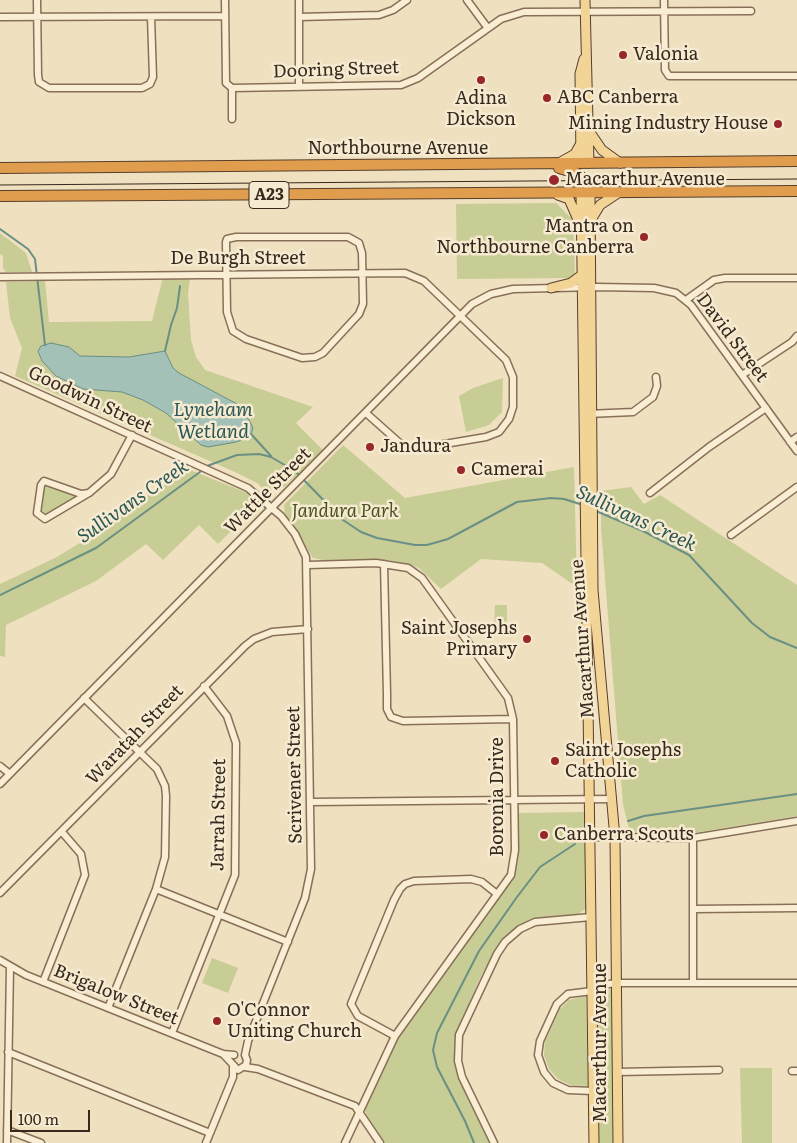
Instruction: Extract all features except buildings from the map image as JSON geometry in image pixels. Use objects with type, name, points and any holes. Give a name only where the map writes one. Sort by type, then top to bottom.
[{"type":"highway","name":"Northbourne Avenue","points":[[0,168],[797,161]]},
{"type":"highway","points":[[581,176],[585,163]]},
{"type":"highway","name":"Macarthur Avenue","points":[[585,163],[587,191]]},
{"type":"highway","points":[[538,164],[571,170],[581,176],[587,191]]},
{"type":"highway","name":"A23","points":[[0,196],[797,191]]},
{"type":"main road","points":[[585,0],[585,56],[588,74],[589,130],[585,163]]},
{"type":"main road","points":[[585,56],[580,74],[581,144],[585,163]]},
{"type":"main road","points":[[589,130],[602,150],[620,163]]},
{"type":"main road","points":[[559,164],[575,154],[581,144]]},
{"type":"main road","name":"Macarthur Avenue","points":[[587,191],[590,222],[587,288],[587,414],[594,1143]]},
{"type":"main road","name":"Macarthur Avenue","points":[[587,191],[582,244],[582,274],[587,288]]},
{"type":"main road","points":[[551,193],[570,199],[578,219],[582,244]]},
{"type":"main road","points":[[590,222],[600,204],[618,193]]},
{"type":"main road","points":[[551,288],[571,283],[582,274]]},
{"type":"main road","name":"Macarthur Avenue","points":[[589,590],[615,838],[618,1143]]},
{"type":"street","points":[[37,0],[38,76],[39,82],[49,88],[142,88],[150,84],[153,77],[152,17]]},
{"type":"street","points":[[225,0],[226,82],[232,88],[232,118]]},
{"type":"street","points":[[299,0],[299,87]]},
{"type":"street","points":[[299,18],[379,15],[394,10],[407,0]]},
{"type":"street","points":[[467,0],[487,27]]},
{"type":"street","points":[[664,0],[666,70],[668,76],[797,76]]},
{"type":"street","name":"Dooring Street","points":[[232,88],[401,85],[418,78],[487,27],[501,19],[524,12],[751,11]]},
{"type":"street","points":[[0,18],[225,16]]},
{"type":"street","points":[[236,237],[352,238],[361,248],[363,304],[359,314],[323,353],[306,359],[237,335],[230,327],[227,318],[226,274],[227,239],[236,237]]},
{"type":"street","name":"De Burgh Street","points":[[0,276],[405,273],[424,281],[461,316],[510,367],[513,377],[513,407],[509,419],[499,432],[486,437],[415,449],[402,445],[391,437],[366,413]]},
{"type":"street","points":[[686,300],[714,280],[726,278],[797,278]]},
{"type":"street","name":"Wattle Street","points":[[0,784],[461,316],[482,298],[502,290],[587,288]]},
{"type":"street","name":"David Street","points":[[587,288],[666,289],[686,300],[797,451]]},
{"type":"street","points":[[742,375],[792,342],[797,336]]},
{"type":"street","name":"Goodwin Street","points":[[0,376],[248,488],[272,508]]},
{"type":"street","points":[[587,414],[633,412],[653,397],[657,386],[656,377]]},
{"type":"street","points":[[650,493],[709,447],[766,408]]},
{"type":"street","points":[[89,494],[81,494],[44,481],[41,485],[38,513],[44,519],[89,494],[111,474],[132,435]]},
{"type":"street","points":[[790,442],[797,437]]},
{"type":"street","points":[[731,535],[797,487]]},
{"type":"street","name":"Scrivener Street","points":[[206,1143],[242,1060],[305,898],[310,869],[308,565],[295,534],[272,508]]},
{"type":"street","points":[[384,564],[387,709],[391,717],[403,721],[513,719]]},
{"type":"street","name":"Boronia Drive","points":[[308,565],[384,564],[405,566],[422,578],[508,698],[513,719],[515,850],[511,876],[395,1036],[345,1143]]},
{"type":"street","name":"Waratah Street","points":[[0,893],[245,646],[261,635],[272,632],[308,629]]},
{"type":"street","name":"Jarrah Street","points":[[172,1034],[235,875],[236,744],[227,716],[204,686]]},
{"type":"street","points":[[84,698],[140,751],[161,777],[166,796],[165,857],[156,889],[108,1008]]},
{"type":"street","points":[[0,766],[10,774]]},
{"type":"street","points":[[311,802],[612,799]]},
{"type":"street","points":[[590,837],[693,838],[797,821]]},
{"type":"street","points":[[43,982],[85,875],[80,854],[62,832]]},
{"type":"street","points":[[693,838],[693,983]]},
{"type":"street","points":[[395,1036],[358,1016],[351,1004],[400,889],[405,884],[414,881],[471,879],[482,882],[497,894]]},
{"type":"street","points":[[156,889],[288,942]]},
{"type":"street","points":[[693,909],[797,908]]},
{"type":"street","points":[[494,1143],[462,1077],[458,1061],[459,1035],[497,954],[505,942],[520,929],[535,922],[591,917]]},
{"type":"street","name":"Brigalow Street","points":[[0,960],[10,967],[43,982],[242,1060],[258,1069],[350,1104],[359,1110]]},
{"type":"street","points":[[7,1143],[10,967]]},
{"type":"street","points":[[593,1091],[568,1090],[553,1083],[544,1072],[538,1055],[540,1041],[557,1004],[568,994],[616,984],[797,984]]},
{"type":"street","points":[[8,1052],[210,1133]]},
{"type":"street","name":"Brigalow Street","points":[[223,1054],[232,1064]]},
{"type":"street","points":[[232,1064],[242,1060]]},
{"type":"street","points":[[232,1064],[242,1060]]},
{"type":"street","name":"Scrivener Street","points":[[232,1064],[233,1077]]},
{"type":"street","points":[[0,1067],[8,1068]]},
{"type":"street","points":[[617,1072],[719,1070]]},
{"type":"street","points":[[359,1110],[380,1143]]},
{"type":"street","points":[[7,1130],[41,1143]]},
{"type":"green space","points":[[556,203],[573,220],[575,276],[571,278],[457,279],[456,204]]},
{"type":"green space","points":[[0,233],[26,253],[32,272],[6,272],[3,268],[3,256],[0,254]]},
{"type":"green space","points":[[163,277],[190,277],[188,294],[191,340],[196,357],[205,370],[313,407],[296,423],[324,451],[284,487],[265,491],[257,483],[235,472],[15,376],[22,348],[10,318],[6,282],[45,281],[49,322],[152,321]]},
{"type":"green space","points":[[503,378],[502,412],[489,425],[466,432],[459,396],[473,388]]},
{"type":"green space","name":"Jandura Park","points":[[343,445],[405,498],[574,467],[577,587],[542,563],[481,559],[441,589],[419,568],[411,565],[388,560],[323,560],[313,558],[285,515],[284,505]]},
{"type":"green space","points":[[185,468],[250,494],[255,501],[251,511],[218,544],[199,525],[163,560],[146,544],[96,581],[6,625],[5,657],[0,656],[0,584],[55,558],[93,535]]},
{"type":"green space","points":[[44,484],[79,495],[75,501],[44,515],[40,512]]},
{"type":"green space","points":[[631,487],[644,504],[660,495],[797,585],[797,816],[693,833],[630,833],[623,804],[601,528],[601,491]]},
{"type":"green space","points":[[495,605],[507,605],[507,630],[494,630]]},
{"type":"green space","points":[[586,812],[587,908],[578,914],[534,918],[520,925],[503,938],[479,980],[456,1034],[455,1058],[491,1143],[383,1143],[367,1116],[364,1107],[390,1047],[512,876],[518,861],[519,813]]},
{"type":"green space","points":[[212,958],[238,968],[228,993],[202,983]]},
{"type":"green space","points":[[612,989],[613,1143],[596,1143],[595,991]]},
{"type":"green space","points":[[586,996],[588,1086],[570,1085],[558,1079],[549,1069],[544,1055],[545,1042],[560,1009],[569,1000]]},
{"type":"green space","points":[[740,1068],[772,1068],[772,1143],[742,1143]]},
{"type":"water","name":"Lyneham Wetland","points":[[51,343],[69,347],[80,356],[129,357],[165,351],[173,368],[179,373],[237,404],[253,428],[251,434],[247,438],[236,442],[208,447],[201,445],[166,413],[143,400],[122,392],[83,389],[56,376],[42,361],[38,351],[41,346]]},
{"type":"waterway","points":[[0,229],[28,249],[35,259],[45,345]]},
{"type":"waterway","points":[[165,351],[177,308],[180,286]]},
{"type":"waterway","points":[[251,434],[271,456]]},
{"type":"waterway","name":"Sullivans Creek","points":[[207,466],[237,455],[259,454],[271,457],[295,471],[343,520],[361,532],[377,538],[415,545],[427,545],[448,539],[517,502],[551,498],[564,499],[583,505]]},
{"type":"waterway","name":"Sullivans Creek","points":[[0,595],[96,548],[204,469]]},
{"type":"waterway","name":"Sullivans Creek","points":[[596,511],[643,531],[689,555],[752,623],[770,637],[797,648]]},
{"type":"waterway","points":[[628,821],[644,816],[797,794]]},
{"type":"waterway","points":[[474,1143],[465,1121],[437,1067],[433,1050],[437,1033],[479,951],[517,897],[540,867],[575,844]]},
{"type":"tram line","points":[[0,185],[797,179]]},
{"type":"place","name":"Valonia","points":[[623,55]]},
{"type":"place","name":"Adina Dickson","points":[[481,80]]},
{"type":"place","name":"ABC Canberra","points":[[547,98]]},
{"type":"place","name":"Mining Industry House","points":[[778,124]]},
{"type":"place","name":"Macarthur Avenue","points":[[554,180]]},
{"type":"place","name":"Mantra on Northbourne Canberra","points":[[644,237]]},
{"type":"place","name":"Jandura","points":[[370,447]]},
{"type":"place","name":"Camerai","points":[[461,470]]},
{"type":"place","name":"Saint Josephs Primary","points":[[527,639]]},
{"type":"place","name":"Saint Josephs Catholic","points":[[555,761]]},
{"type":"place","name":"Canberra Scouts","points":[[544,835]]},
{"type":"place","name":"O'Connor Uniting Church","points":[[217,1021]]}]
